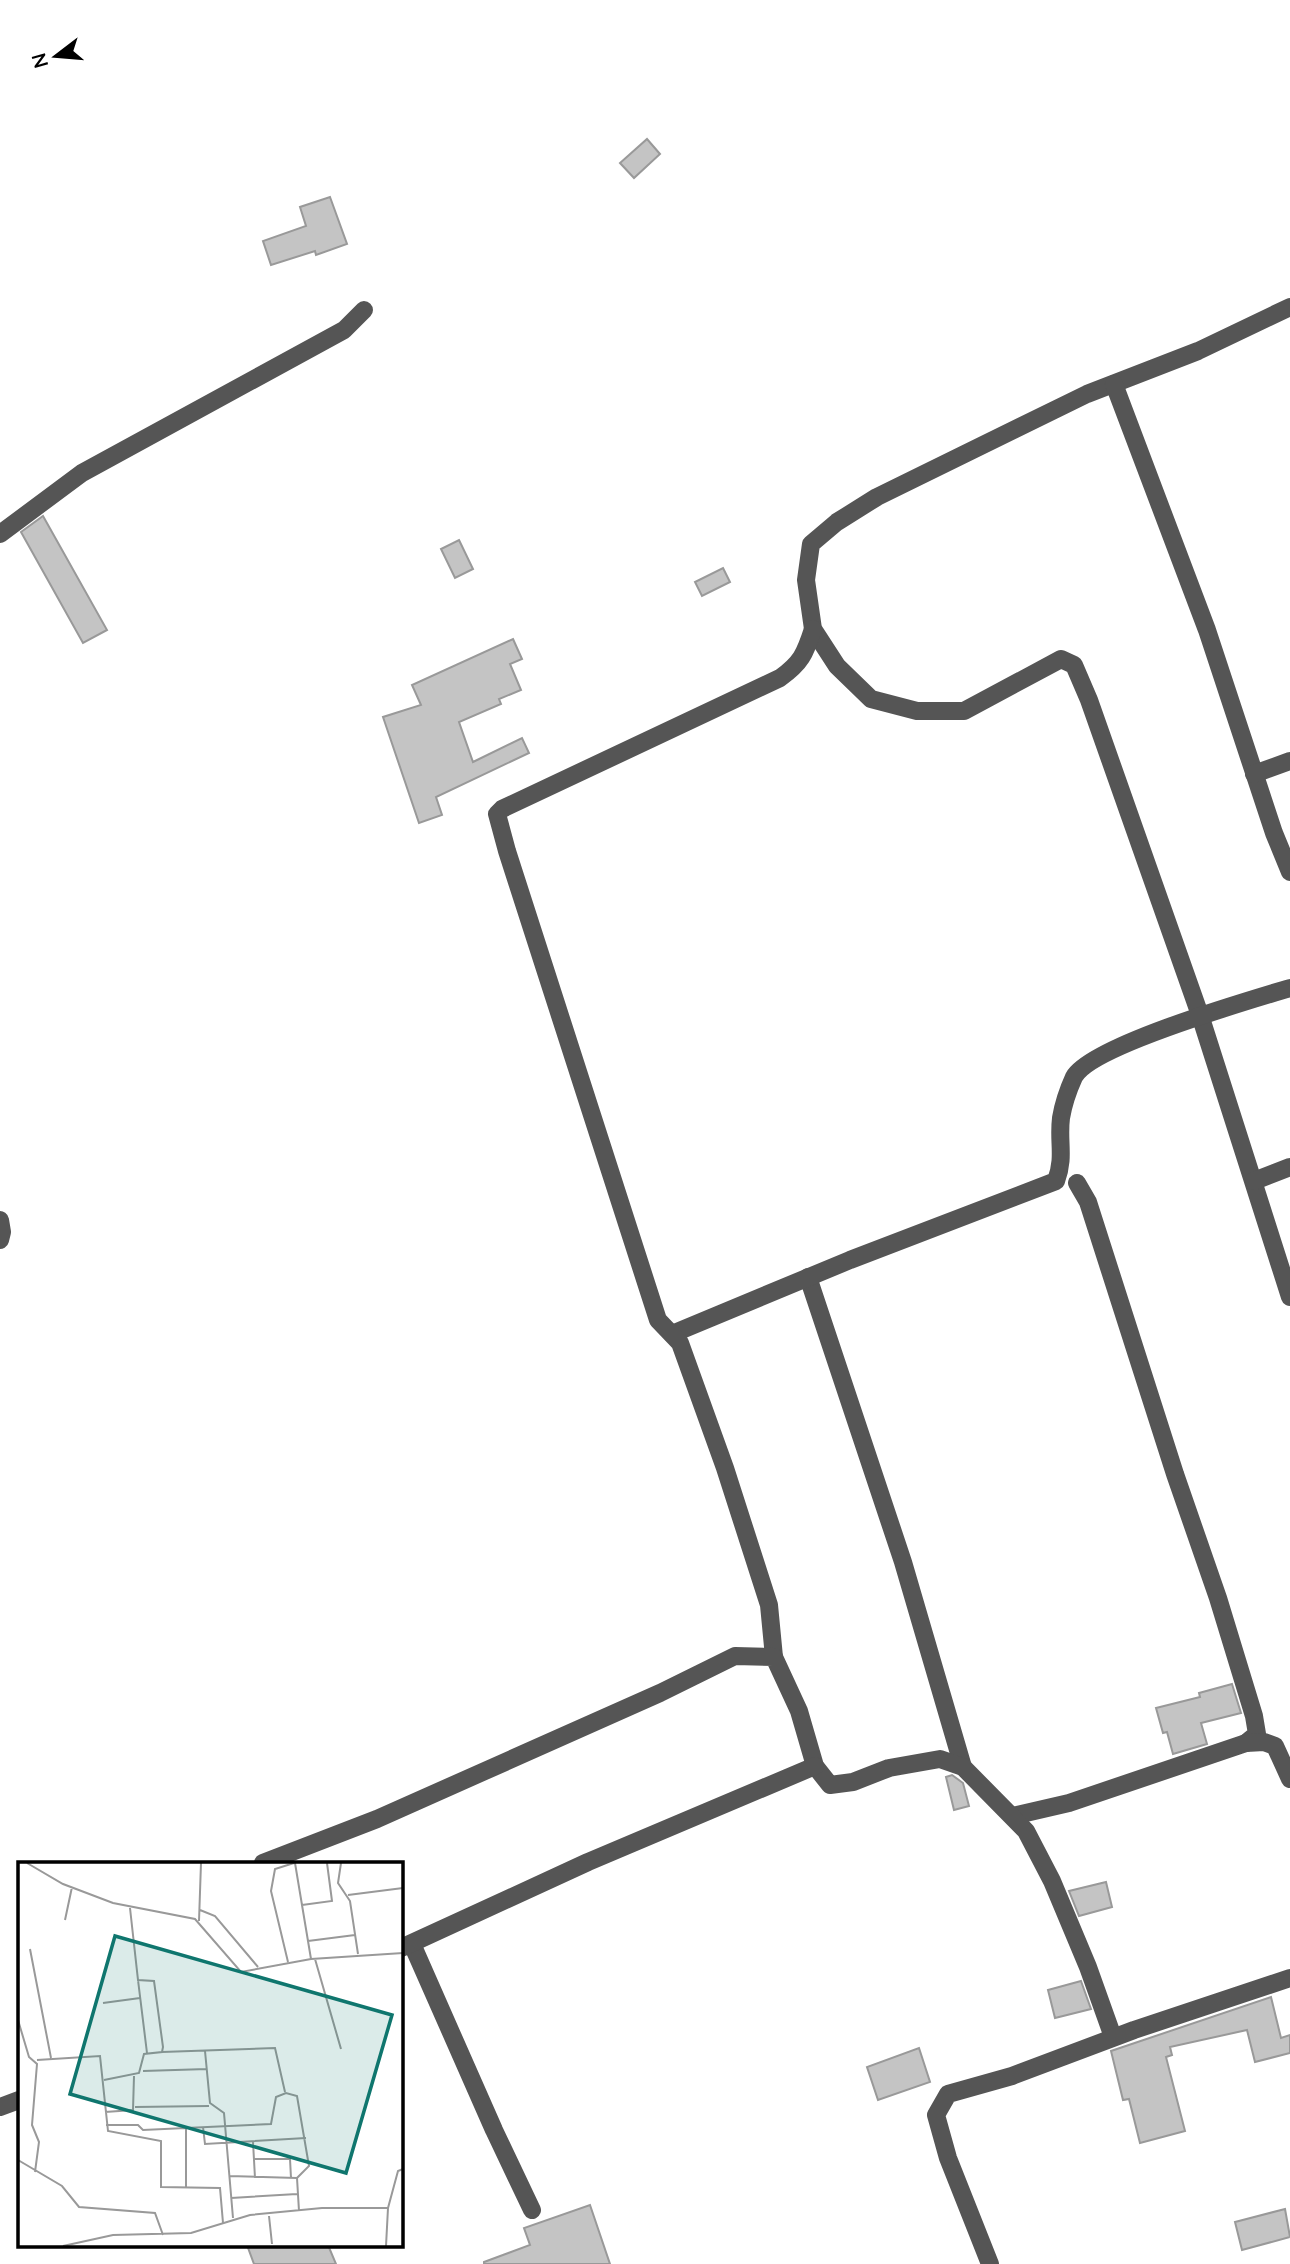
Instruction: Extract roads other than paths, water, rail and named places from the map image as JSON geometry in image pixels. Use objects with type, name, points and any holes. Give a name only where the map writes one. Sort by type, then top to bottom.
[{"type":"street","points":[[1290,307],[1198,351],[1087,394],[877,497],[837,522],[811,544],[806,580],[813,629],[837,666],[871,699],[917,711],[964,711],[1061,659],[1074,665],[1089,700],[1200,1015],[1290,1297]]},
{"type":"street","points":[[0,534],[82,473],[344,330],[364,310]]},
{"type":"street","points":[[1114,384],[1207,630],[1254,774],[1290,872]]},
{"type":"street","points":[[813,629],[796,667],[780,677],[605,758],[502,809],[497,814],[503,841],[657,1320],[681,1343],[726,1468],[769,1605],[774,1657],[799,1711],[815,1766],[830,1785],[853,1782],[889,1769],[940,1759],[963,1767],[1026,1831],[1052,1881],[1088,1967],[1113,2038]]},
{"type":"street","points":[[1254,774],[1290,761]]},
{"type":"street","points":[[672,1334],[808,1277],[1056,1181],[1062,1166],[1061,1118],[1075,1075],[1102,1054],[1200,1015],[1290,988]]},
{"type":"street","points":[[1254,1181],[1290,1167]]},
{"type":"street","points":[[1077,1183],[1092,1214],[1246,1689],[1257,1734],[1247,1743]]},
{"type":"street","points":[[0,1220],[0,1240]]},
{"type":"street","points":[[808,1277],[903,1562],[963,1767]]},
{"type":"street","points":[[266,1862],[377,1819],[660,1693],[735,1656],[774,1657]]},
{"type":"street","points":[[1013,1816],[1069,1803],[1247,1743],[1264,1742],[1275,1746],[1290,1779]]},
{"type":"street","points":[[532,2210],[406,1946],[588,1862],[815,1766]]},
{"type":"street","points":[[990,2264],[948,2158],[936,2115],[948,2094],[1012,2076],[1113,2038],[1290,1978]]},
{"type":"street","points":[[0,2108],[18,2100]]}]
